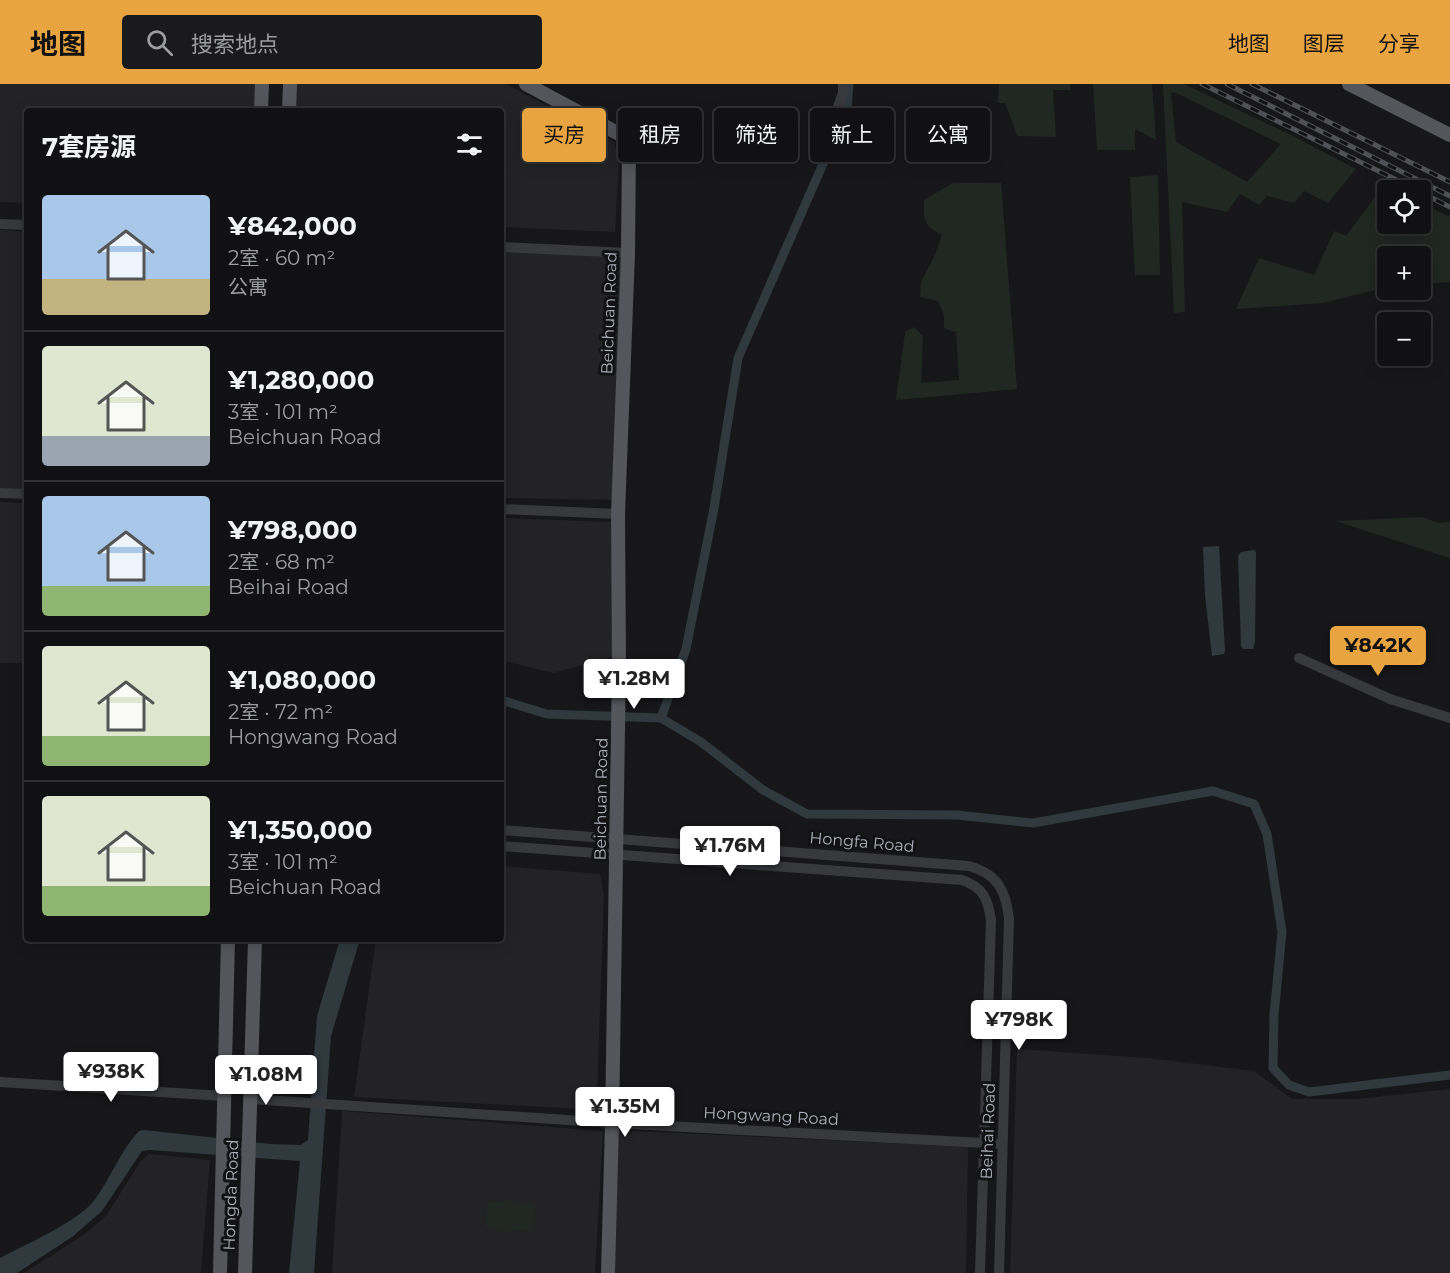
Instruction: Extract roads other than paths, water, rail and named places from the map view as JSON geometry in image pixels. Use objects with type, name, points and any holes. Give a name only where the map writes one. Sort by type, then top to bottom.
[{"type":"main road","points":[[261,108],[262,84]]},
{"type":"main road","points":[[289,108],[290,84]]},
{"type":"main road","name":"Beichuan Road","points":[[526,84],[623,136],[628,146],[628,253],[618,514],[617,838],[608,1273]]},
{"type":"main road","points":[[1348,84],[1450,135]]},
{"type":"main road","name":"Hongda Road","points":[[220,1273],[228,942]]},
{"type":"main road","name":"Hongda Road","points":[[245,1273],[255,942]]},
{"type":"street","points":[[838,108],[843,93],[843,84]]},
{"type":"street","points":[[0,224],[24,225]]},
{"type":"street","points":[[504,247],[628,253]]},
{"type":"street","points":[[0,493],[24,494]]},
{"type":"street","points":[[504,509],[618,514]]},
{"type":"street","points":[[1299,658],[1390,699],[1450,717]]},
{"type":"street","name":"Hongfa Road","points":[[504,830],[969,866]]},
{"type":"street","name":"Hongfa Road","points":[[504,846],[962,880]]},
{"type":"street","name":"Beihai Road","points":[[969,866],[990,874],[1004,893],[1009,919],[999,1273]]},
{"type":"street","name":"Beihai Road","points":[[962,880],[976,886],[985,894],[991,920],[980,1273]]},
{"type":"street","points":[[0,1082],[224,1096]]},
{"type":"street","name":"Hongwang Road","points":[[250,1099],[612,1124],[1002,1144]]},
{"type":"waterway","points":[[661,718],[686,649],[714,508],[738,358],[847,109],[849,84]]},
{"type":"waterway","points":[[504,701],[547,714],[661,718],[701,742],[763,790],[807,814],[957,815],[1033,823],[1213,791],[1254,804],[1267,834],[1282,932],[1274,1015],[1273,1068],[1289,1085],[1309,1092],[1450,1075]]},
{"type":"railway","points":[[1202,84],[1397,180]]},
{"type":"railway","points":[[1227,84],[1450,196]]},
{"type":"railway","points":[[1252,84],[1450,182]]},
{"type":"railway","points":[[1431,198],[1450,207]]}]
